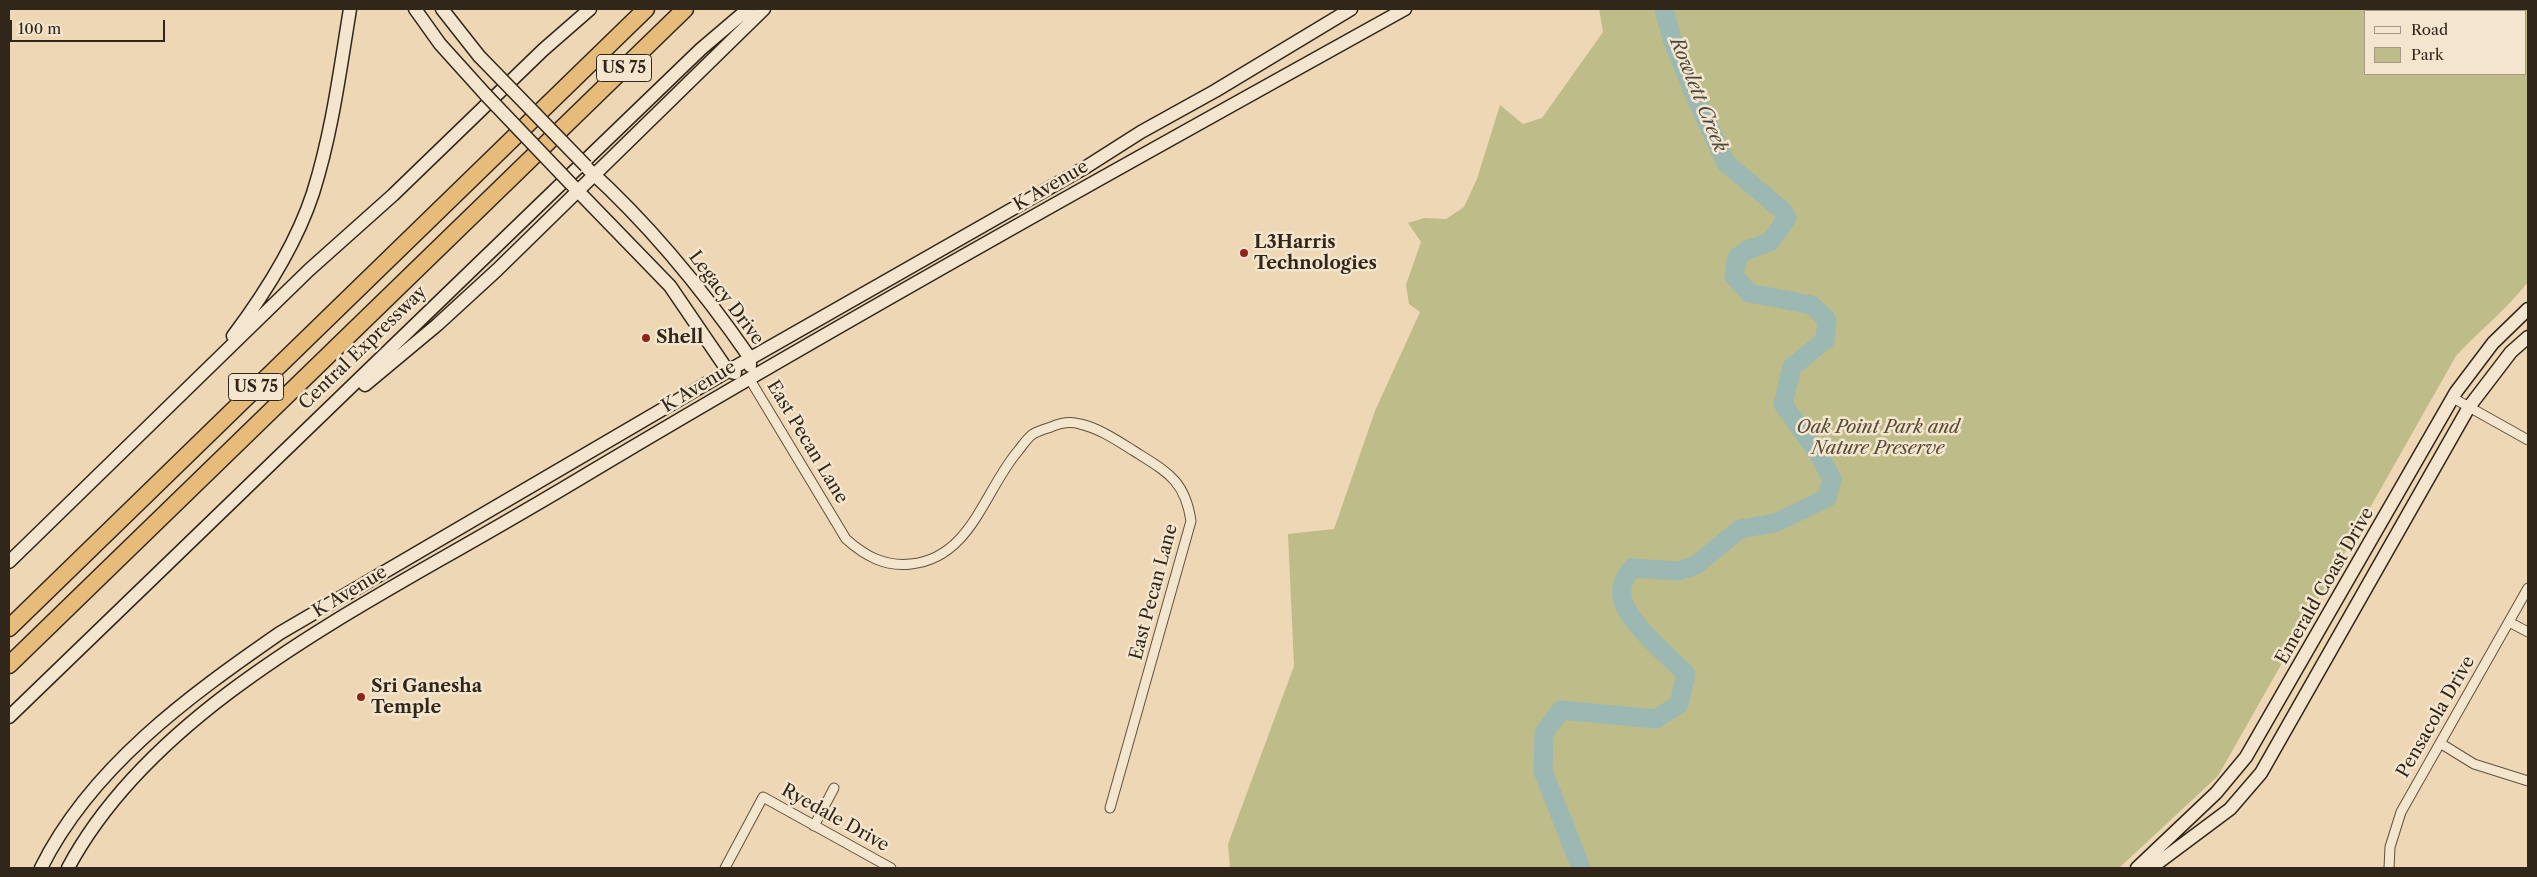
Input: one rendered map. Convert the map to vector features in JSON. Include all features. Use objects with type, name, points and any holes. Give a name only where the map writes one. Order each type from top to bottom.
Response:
[{"type":"highway","name":"US 75","points":[[9,628],[646,9]]},
{"type":"highway","name":"Central Expressway","points":[[9,665],[685,9]]},
{"type":"main road","points":[[210,367],[268,287],[292,244],[308,206],[327,140],[350,9]]},
{"type":"main road","points":[[416,9],[463,71],[670,286],[728,371],[749,378]]},
{"type":"main road","name":"Legacy Drive","points":[[442,9],[479,56],[591,170],[687,272],[750,358],[749,378]]},
{"type":"main road","points":[[448,9],[452,24]]},
{"type":"main road","points":[[9,562],[309,270],[393,195],[543,50],[590,9]]},
{"type":"main road","name":"Central Expressway","points":[[9,717],[701,49],[748,9]]},
{"type":"main road","points":[[295,441],[437,325],[591,170],[764,9]]},
{"type":"main road","name":"K Avenue","points":[[41,868],[76,812],[126,755],[150,732],[231,667],[280,633],[478,519],[750,358],[1086,166],[1351,9]]},
{"type":"main road","name":"K Avenue","points":[[68,868],[111,803],[154,757],[254,672],[342,616],[487,533],[749,378],[1139,155],[1405,9]]},
{"type":"main road","points":[[1230,82],[1242,100]]},
{"type":"main road","points":[[1086,166],[1096,181]]},
{"type":"main road","points":[[670,286],[687,272]]},
{"type":"main road","name":"Emerald Coast Drive","points":[[2155,864],[2249,752],[2453,398],[2480,358],[2528,309]]},
{"type":"main road","name":"Emerald Coast Drive","points":[[2137,868],[2155,864],[2230,809],[2264,768],[2469,407],[2511,352],[2528,337]]},
{"type":"main road","points":[[603,444],[610,460]]},
{"type":"main road","points":[[478,519],[487,533]]},
{"type":"main road","points":[[76,812],[94,826]]},
{"type":"street","name":"East Pecan Lane","points":[[749,378],[846,539],[859,551],[884,563],[899,566],[919,564],[949,551],[978,517],[1010,461],[1028,439],[1034,434],[1058,424],[1080,424],[1095,429],[1126,446],[1179,483],[1188,500],[1191,520],[1110,808]]},
{"type":"street","points":[[2453,398],[2528,440]]},
{"type":"street","name":"Pensacola Drive","points":[[2389,868],[2390,847],[2401,812],[2528,588]]},
{"type":"street","points":[[2508,622],[2528,632]]},
{"type":"street","points":[[2440,743],[2474,764],[2528,781]]},
{"type":"street","points":[[814,826],[834,788]]},
{"type":"street","name":"Ryedale Drive","points":[[725,868],[763,797],[891,868]]},
{"type":"green space","name":"Oak Point Park and Nature Preserve","points":[[1599,9],[2528,9],[2528,282],[2456,356],[2218,776],[2119,868],[1230,868],[1228,844],[1294,666],[1288,534],[1334,529],[1375,411],[1420,312],[1409,304],[1406,285],[1421,242],[1408,223],[1424,218],[1446,219],[1464,207],[1477,179],[1500,105],[1523,124],[1542,118],[1603,32]]},
{"type":"waterway","name":"Rowlett Creek","points":[[1581,868],[1543,771],[1544,733],[1561,710],[1656,719],[1679,704],[1686,674],[1649,638],[1631,616],[1622,596],[1624,580],[1632,568],[1678,571],[1696,565],[1740,529],[1775,523],[1827,498],[1832,479],[1818,453],[1783,404],[1792,367],[1825,340],[1827,320],[1812,305],[1749,293],[1734,276],[1737,258],[1747,250],[1770,242],[1787,218],[1783,211],[1726,163],[1695,96],[1672,39],[1664,9]]},
{"type":"place","name":"L3Harris Technologies","points":[[1244,253]]},
{"type":"place","name":"Shell","points":[[646,338]]},
{"type":"place","name":"Sri Ganesha Temple","points":[[361,697]]}]
